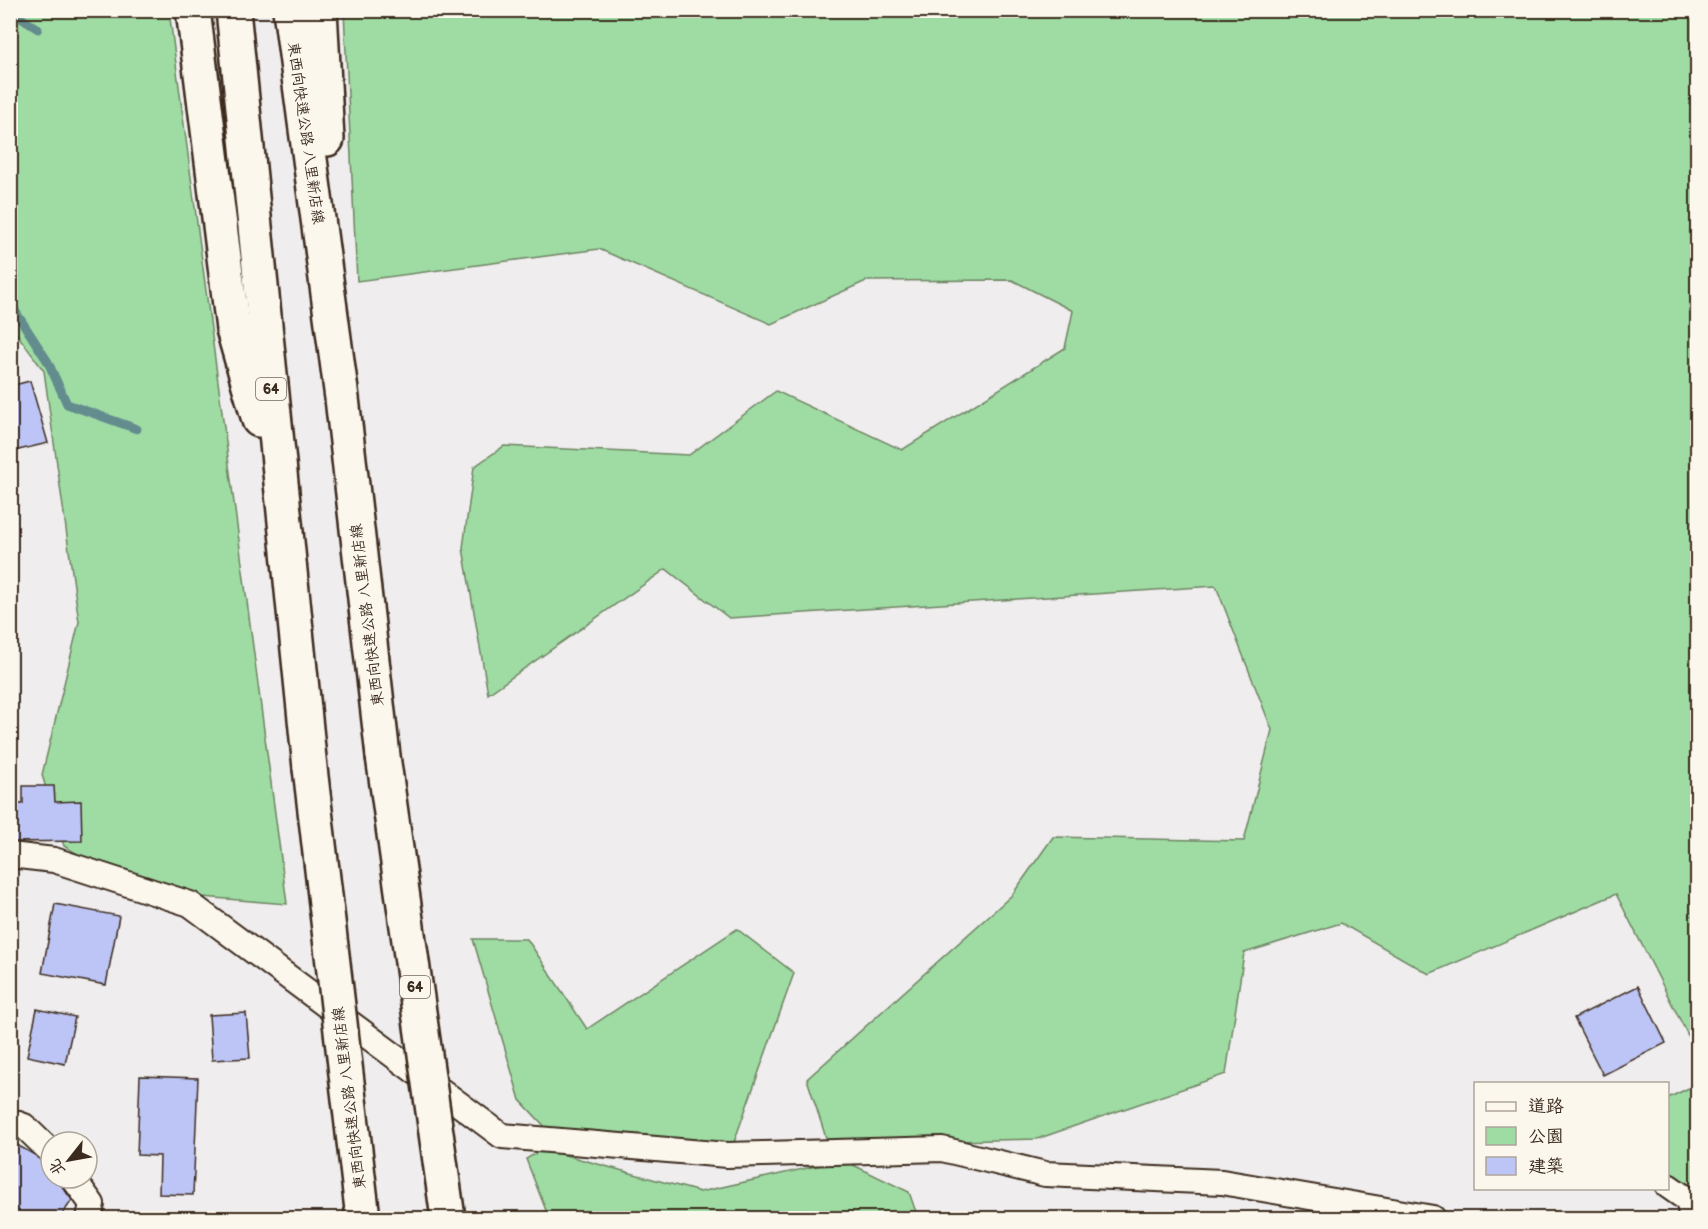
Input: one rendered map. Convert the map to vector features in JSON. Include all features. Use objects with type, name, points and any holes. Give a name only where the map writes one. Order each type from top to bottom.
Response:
[{"type":"highway","points":[[193,10],[233,328],[282,502]]},
{"type":"highway","name":"東西向快速公路 八里新店線","points":[[234,10],[310,768],[363,1218]]},
{"type":"highway","name":"東西向快速公路 八里新店線","points":[[290,10],[342,398],[383,756],[447,1218]]},
{"type":"highway","points":[[320,10],[342,398]]},
{"type":"street","points":[[10,855],[54,860],[190,904],[502,1136],[727,1155],[942,1149],[1045,1174],[1222,1182],[1433,1218]]},
{"type":"street","points":[[10,1121],[24,1126],[39,1140]]},
{"type":"street","points":[[1669,1187],[1688,1200],[1692,1218]]},
{"type":"street","points":[[82,1190],[92,1204],[89,1218]]},
{"type":"green space","points":[[11,11],[169,11],[287,904],[142,892],[64,846],[42,775],[79,622],[44,371],[11,326]]},
{"type":"green space","points":[[344,11],[1697,11],[1697,1053],[1616,894],[1429,974],[1341,923],[1244,953],[1226,1074],[1037,1139],[828,1144],[807,1079],[1012,895],[1053,837],[1244,841],[1272,730],[1216,586],[729,618],[666,569],[488,694],[463,548],[474,467],[504,446],[689,455],[776,391],[902,450],[1065,348],[1073,311],[1012,280],[866,281],[771,324],[599,249],[357,281]]},
{"type":"green space","points":[[737,929],[794,973],[733,1145],[550,1132],[520,1100],[473,939],[527,939],[587,1029]]},
{"type":"green space","points":[[1697,1084],[1697,1218],[1679,1218],[1680,1210],[1669,1178],[1669,1098]]},
{"type":"green space","points":[[543,1149],[700,1192],[843,1160],[909,1192],[918,1218],[549,1218],[526,1159]]},
{"type":"building","points":[[30,381],[48,443],[10,452],[10,386]]},
{"type":"building","points":[[23,786],[54,786],[55,802],[81,801],[82,841],[10,842],[10,804],[23,804]]},
{"type":"building","points":[[55,904],[119,916],[106,985],[42,973]]},
{"type":"building","points":[[1638,986],[1666,1043],[1603,1075],[1574,1018]]},
{"type":"building","points":[[37,1009],[75,1017],[65,1064],[27,1056]]},
{"type":"building","points":[[246,1013],[250,1058],[212,1060],[209,1015]]},
{"type":"building","points":[[140,1076],[198,1078],[193,1195],[159,1194],[160,1156],[137,1155]]},
{"type":"building","points":[[10,1141],[39,1157],[39,1190],[65,1190],[72,1200],[60,1218],[10,1218]]},
{"type":"waterway","points":[[10,11],[38,29]]},
{"type":"waterway","points":[[10,303],[48,362],[67,404],[137,429]]}]
